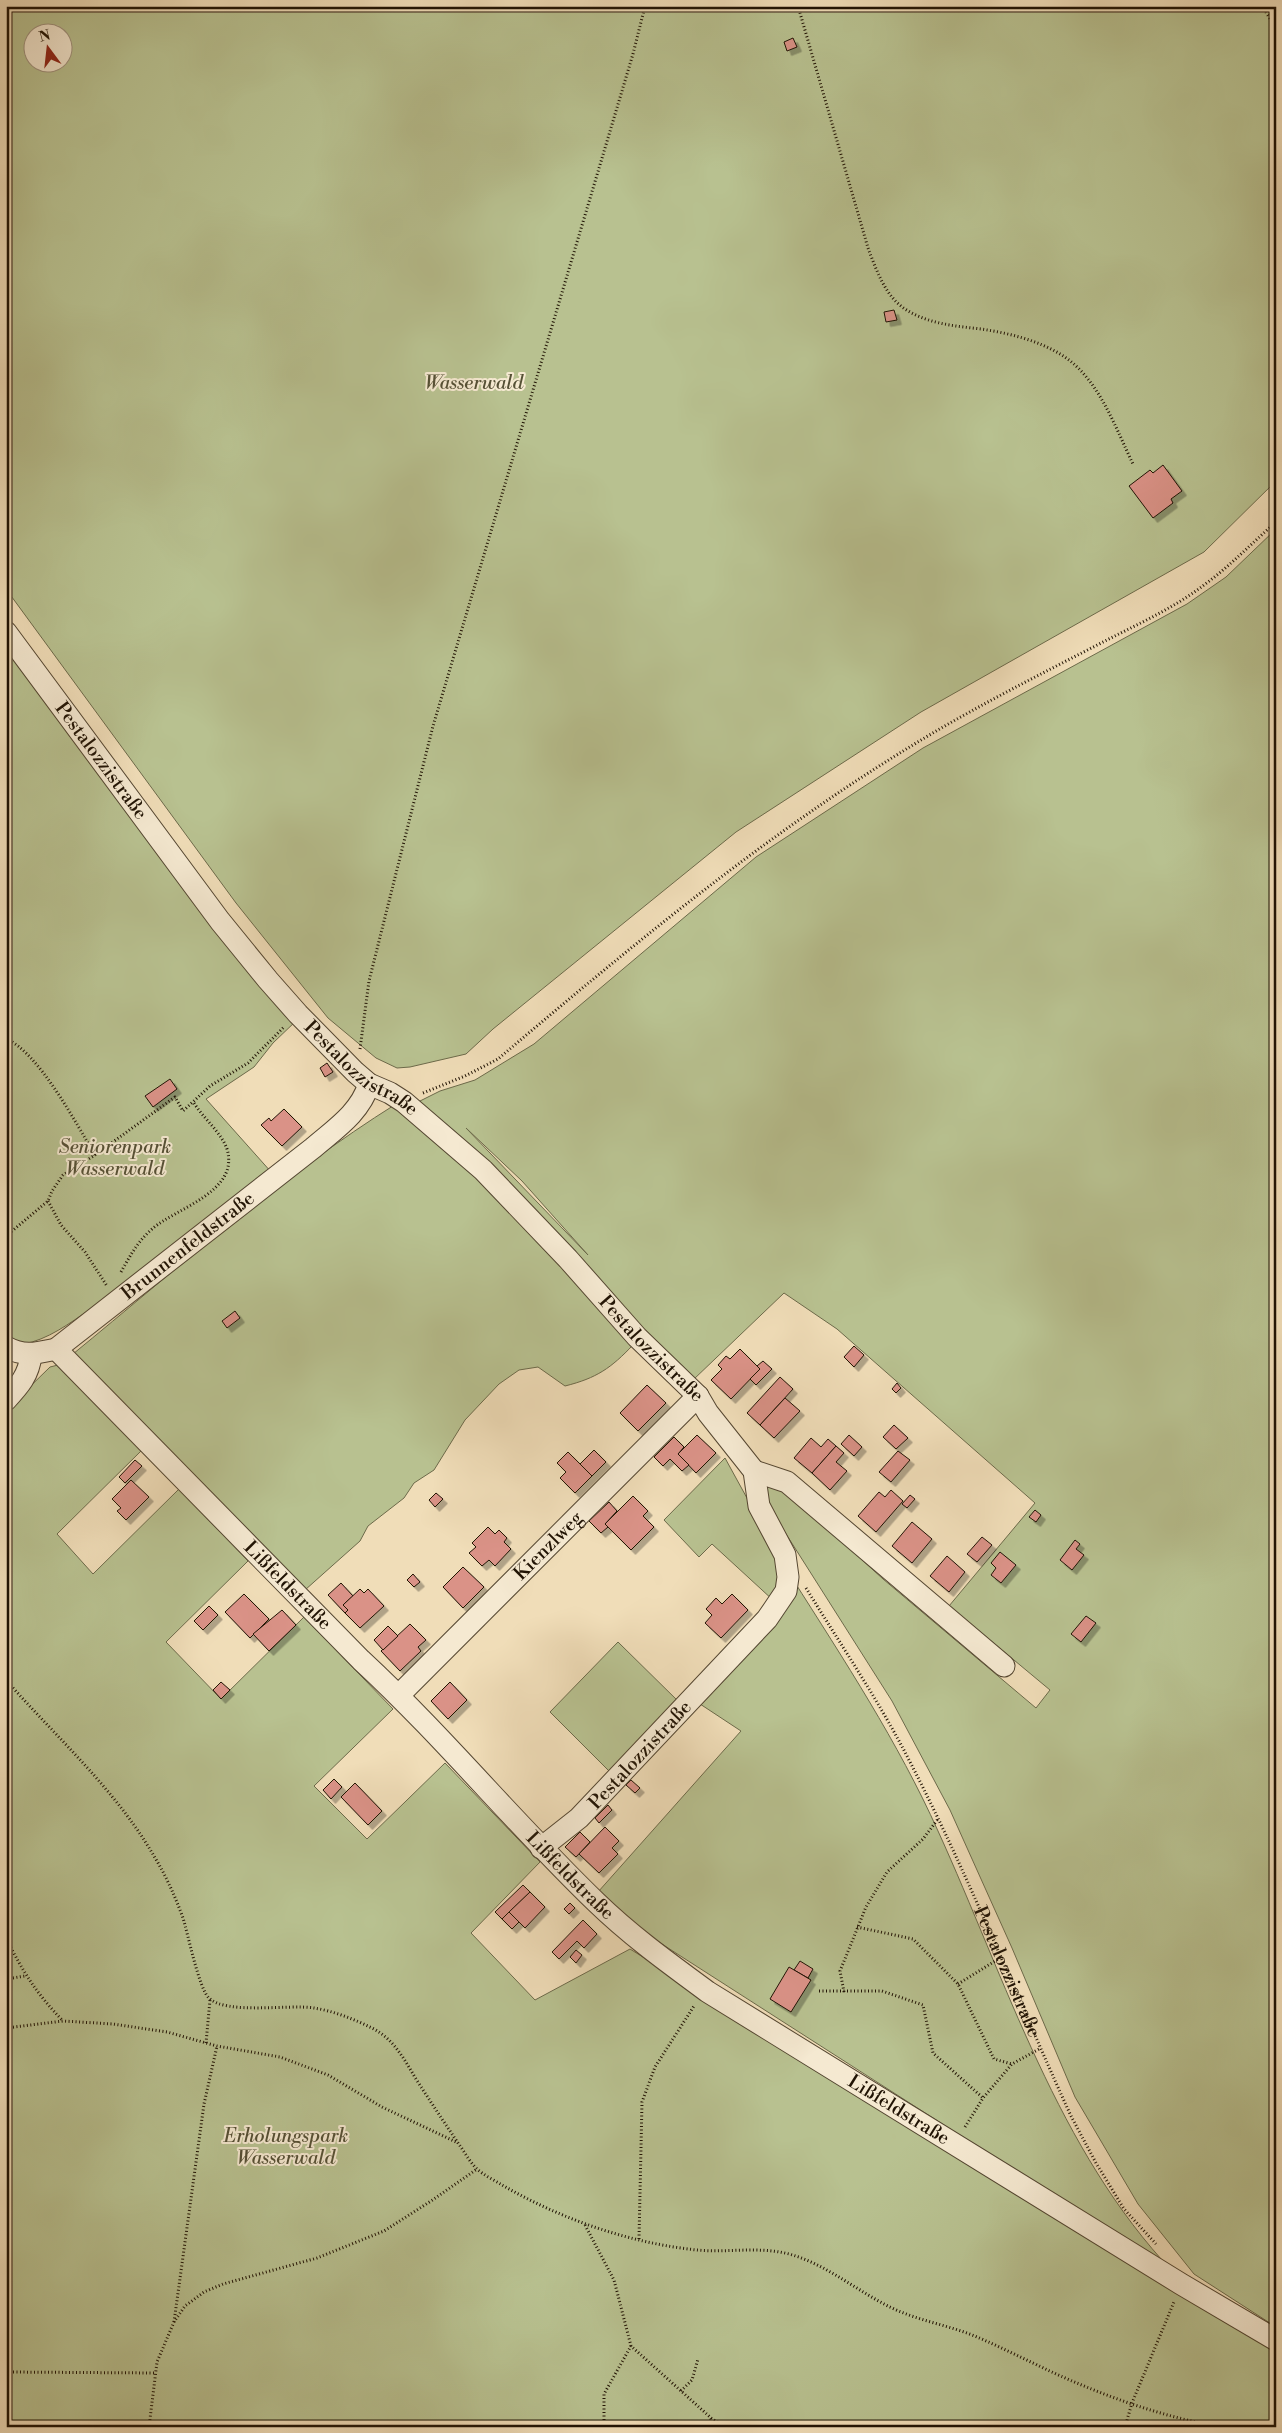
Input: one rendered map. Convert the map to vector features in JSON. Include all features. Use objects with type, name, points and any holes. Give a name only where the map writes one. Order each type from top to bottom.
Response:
[{"type":"street","name":"Pestalozzistraße","points":[[6,632],[220,921],[298,1014],[362,1078],[390,1092],[404,1102],[483,1170],[568,1259],[637,1338],[698,1396],[754,1471],[759,1506],[785,1555],[788,1577],[786,1591],[767,1619],[623,1774],[579,1818],[541,1848]]},
{"type":"street","name":"Brunnenfeldstraße","points":[[31,1355],[56,1349],[351,1116],[365,1097],[362,1078]]},
{"type":"street","points":[[6,1347],[16,1353],[31,1355],[30,1368],[22,1382],[6,1400]]},
{"type":"street","name":"Lißfeldstraße","points":[[56,1349],[340,1639],[399,1695],[541,1848],[605,1910],[642,1942],[704,1990],[1181,2284]]},
{"type":"street","name":"Kienzlweg","points":[[399,1695],[698,1396]]},
{"type":"street","points":[[754,1471],[787,1482],[1004,1666]]},
{"type":"street","points":[[1181,2284],[1276,2340]]},
{"type":"path","points":[[362,1078],[359,1060],[369,981],[433,726],[633,54],[645,6]]},
{"type":"path","points":[[798,6],[868,248],[877,274],[888,291],[904,308],[927,320],[1030,340],[1062,354],[1087,378],[1107,409],[1133,464]]},
{"type":"path","points":[[1262,6],[1276,28]]},
{"type":"path","points":[[404,1102],[465,1076],[498,1059],[709,885],[762,844],[909,748],[1204,586],[1276,522]]},
{"type":"path","points":[[6,1236],[48,1201],[52,1191],[63,1175],[95,1155],[174,1097],[183,1111],[194,1103],[210,1086],[248,1063],[298,1014]]},
{"type":"path","points":[[6,1039],[16,1043],[33,1059],[95,1155]]},
{"type":"path","points":[[116,1279],[137,1243],[168,1217],[203,1199],[216,1188],[225,1174],[228,1164],[227,1150],[221,1138],[194,1103]]},
{"type":"path","points":[[48,1201],[61,1225],[85,1252],[108,1287],[112,1283]]},
{"type":"path","name":"Pestalozzistraße","points":[[805,1587],[888,1721],[938,1819],[1071,2116],[1096,2164],[1124,2208],[1161,2249]]},
{"type":"path","points":[[6,1680],[121,1805],[152,1852],[172,1887],[192,1945],[204,1991],[210,2000],[225,2006],[296,2006],[318,2009],[347,2017],[373,2029],[387,2038],[401,2053],[458,2143],[477,2169],[545,2209],[585,2224],[640,2239],[699,2250],[768,2251],[791,2255],[820,2267],[888,2306],[912,2317],[976,2336],[1106,2396],[1162,2414],[1221,2427]]},
{"type":"path","points":[[844,1992],[840,1971],[866,1907],[887,1872],[924,1838],[938,1819]]},
{"type":"path","points":[[857,1927],[913,1938],[958,1984],[994,2059],[1012,2064]]},
{"type":"path","points":[[6,1938],[25,1976],[40,1998],[63,2021]]},
{"type":"path","points":[[958,1984],[1000,1958]]},
{"type":"path","points":[[6,1979],[25,1976]]},
{"type":"path","points":[[640,2239],[642,2102],[655,2067],[704,1990]]},
{"type":"path","points":[[819,1991],[882,1991],[924,2005],[933,2053],[983,2098]]},
{"type":"path","points":[[206,2043],[210,2000]]},
{"type":"path","points":[[6,2028],[63,2021],[113,2024],[167,2032],[217,2046],[280,2057],[328,2075],[382,2107],[458,2143]]},
{"type":"path","points":[[174,2322],[204,2104],[217,2046]]},
{"type":"path","points":[[955,2144],[983,2098],[1012,2064],[1040,2048]]},
{"type":"path","points":[[149,2427],[157,2362],[174,2322],[185,2306],[204,2292],[223,2284],[317,2258],[384,2231],[477,2169]]},
{"type":"path","points":[[585,2224],[614,2280],[632,2346],[710,2417],[725,2427]]},
{"type":"path","points":[[1125,2427],[1132,2403],[1181,2284]]},
{"type":"path","points":[[604,2427],[604,2394],[632,2346]]},
{"type":"path","points":[[681,2391],[692,2380],[698,2359]]},
{"type":"path","points":[[6,2372],[156,2373]]},
{"type":"path","points":[[710,2417],[714,2427]]},
{"type":"green space","name":"Wasserwald","points":[[6,6],[1276,6],[1276,481],[1204,552],[921,712],[736,832],[493,1029],[466,1054],[410,1067],[397,1068],[376,1058],[328,1018],[236,903],[6,589]]},
{"type":"green space","points":[[1276,529],[1276,2327],[1194,2274],[1138,2204],[1075,2097],[1012,1948],[950,1810],[892,1701],[767,1504],[767,1487],[770,1485],[790,1494],[883,1579],[1036,1708],[1050,1690],[949,1606],[1035,1503],[837,1329],[784,1293],[693,1380],[418,1102],[440,1091],[475,1080],[534,1044],[756,857],[923,748],[1187,604],[1226,577]],"holes":[[[466,1128],[522,1181],[588,1255]]]},
{"type":"green space","name":"Seniorenpark Wasserwald","points":[[14,653],[297,1020],[273,1043],[254,1067],[206,1099],[272,1173],[164,1256],[75,1320],[41,1339],[25,1343],[6,1340],[6,658]]},
{"type":"green space","points":[[396,1104],[473,1169],[633,1345],[618,1360],[603,1371],[576,1383],[565,1386],[538,1367],[519,1370],[499,1384],[465,1420],[434,1470],[414,1483],[404,1498],[368,1526],[360,1541],[305,1590],[73,1354],[271,1192],[353,1132]]},
{"type":"green space","name":"Erholungspark Wasserwald","points":[[58,1365],[142,1450],[57,1534],[93,1574],[179,1489],[248,1561],[166,1642],[221,1699],[304,1617],[393,1709],[314,1786],[367,1839],[445,1763],[540,1862],[471,1933],[535,2000],[630,1949],[1276,2349],[1276,2427],[6,2427],[6,1410],[50,1367]]},
{"type":"green space","points":[[725,1458],[781,1560],[774,1601],[712,1544],[699,1557],[664,1520]]},
{"type":"green space","points":[[792,1578],[906,1765],[938,1831],[1038,2062],[1066,2119],[1097,2173],[1133,2224],[1173,2272],[640,1930],[598,1892],[741,1731],[697,1702]]},
{"type":"green space","points":[[618,1642],[680,1703],[614,1776],[550,1712]]},
{"type":"building","points":[[793,38],[797,47],[787,51],[784,42]]},
{"type":"building","points":[[894,310],[897,320],[886,322],[884,312]]},
{"type":"building","points":[[1163,465],[1182,491],[1171,499],[1173,503],[1153,518],[1129,486],[1150,470],[1153,473]]},
{"type":"building","points":[[327,1063],[333,1072],[325,1077],[320,1068]]},
{"type":"building","points":[[170,1079],[177,1089],[153,1107],[145,1096]]},
{"type":"building","points":[[284,1109],[302,1127],[282,1146],[261,1125],[269,1118],[271,1121]]},
{"type":"building","points":[[235,1311],[240,1318],[227,1328],[222,1321]]},
{"type":"building","points":[[854,1346],[864,1355],[854,1367],[844,1357]]},
{"type":"building","points":[[740,1349],[760,1369],[731,1399],[711,1380],[722,1369],[718,1365],[726,1356],[730,1359]]},
{"type":"building","points":[[763,1361],[772,1369],[756,1385],[750,1379],[760,1369],[757,1366]]},
{"type":"building","points":[[780,1377],[793,1389],[760,1425],[747,1413]]},
{"type":"building","points":[[897,1383],[901,1388],[896,1393],[892,1389]]},
{"type":"building","points":[[647,1385],[666,1403],[638,1431],[620,1413]]},
{"type":"building","points":[[785,1398],[800,1411],[774,1438],[760,1425]]},
{"type":"building","points":[[894,1425],[908,1438],[896,1449],[883,1437]]},
{"type":"building","points":[[697,1435],[716,1453],[696,1473],[678,1454]]},
{"type":"building","points":[[849,1435],[862,1447],[854,1456],[841,1444]]},
{"type":"building","points":[[674,1437],[684,1447],[678,1454],[689,1465],[682,1471],[670,1459],[663,1466],[654,1457]]},
{"type":"building","points":[[811,1438],[821,1447],[828,1439],[836,1446],[812,1473],[794,1458]]},
{"type":"building","points":[[836,1446],[844,1453],[836,1462],[847,1471],[830,1490],[812,1473]]},
{"type":"building","points":[[594,1450],[606,1462],[592,1476],[580,1464]]},
{"type":"building","points":[[898,1451],[910,1460],[891,1482],[879,1472]]},
{"type":"building","points":[[568,1452],[592,1476],[575,1493],[560,1478],[566,1472],[557,1463]]},
{"type":"building","points":[[135,1460],[142,1466],[125,1483],[119,1477]]},
{"type":"building","points":[[131,1480],[149,1497],[126,1520],[117,1511],[121,1508],[112,1499]]},
{"type":"building","points":[[891,1490],[903,1501],[876,1532],[858,1516],[879,1492],[885,1497]]},
{"type":"building","points":[[436,1493],[443,1499],[435,1507],[429,1500]]},
{"type":"building","points":[[910,1495],[915,1499],[907,1508],[902,1504]]},
{"type":"building","points":[[633,1496],[648,1511],[643,1516],[654,1527],[631,1550],[605,1524]]},
{"type":"building","points":[[609,1502],[617,1511],[605,1524],[608,1527],[601,1533],[589,1521]]},
{"type":"building","points":[[1035,1510],[1041,1515],[1036,1522],[1029,1517]]},
{"type":"building","points":[[912,1522],[932,1539],[912,1563],[892,1546]]},
{"type":"building","points":[[488,1527],[495,1534],[499,1530],[507,1538],[504,1542],[511,1549],[495,1566],[489,1560],[482,1566],[469,1553],[476,1547],[472,1543]]},
{"type":"building","points":[[982,1537],[992,1545],[977,1562],[967,1554]]},
{"type":"building","points":[[1075,1540],[1080,1544],[1076,1549],[1084,1555],[1072,1570],[1060,1560]]},
{"type":"building","points":[[1000,1552],[1016,1565],[1001,1583],[991,1575],[996,1568],[991,1563]]},
{"type":"building","points":[[947,1556],[965,1572],[949,1592],[930,1576]]},
{"type":"building","points":[[463,1567],[484,1587],[463,1608],[443,1587]]},
{"type":"building","points":[[413,1574],[420,1582],[414,1587],[407,1580]]},
{"type":"building","points":[[341,1583],[353,1596],[343,1605],[348,1610],[345,1613],[328,1595]]},
{"type":"building","points":[[360,1589],[364,1593],[368,1589],[384,1606],[360,1628],[345,1613],[348,1610],[343,1605]]},
{"type":"building","points":[[244,1594],[269,1619],[250,1638],[225,1612]]},
{"type":"building","points":[[732,1594],[748,1610],[721,1638],[705,1623],[712,1615],[706,1609],[716,1598],[722,1604]]},
{"type":"building","points":[[209,1606],[218,1615],[203,1630],[194,1621]]},
{"type":"building","points":[[282,1610],[296,1625],[269,1651],[253,1634]]},
{"type":"building","points":[[1086,1616],[1096,1623],[1081,1642],[1071,1634]]},
{"type":"building","points":[[410,1624],[426,1640],[418,1647],[421,1651],[400,1671],[381,1651]]},
{"type":"building","points":[[388,1626],[398,1636],[383,1650],[374,1640]]},
{"type":"building","points":[[221,1682],[230,1690],[221,1699],[213,1690]]},
{"type":"building","points":[[450,1682],[467,1700],[448,1719],[431,1701]]},
{"type":"building","points":[[334,1779],[342,1787],[331,1799],[323,1790]]},
{"type":"building","points":[[631,1780],[640,1788],[635,1793],[626,1785]]},
{"type":"building","points":[[355,1783],[382,1811],[368,1825],[341,1797]]},
{"type":"building","points":[[608,1805],[612,1810],[599,1823],[595,1818]]},
{"type":"building","points":[[605,1827],[619,1841],[612,1848],[618,1854],[599,1873],[579,1854]]},
{"type":"building","points":[[580,1832],[590,1842],[576,1857],[565,1847]]},
{"type":"building","points":[[523,1885],[530,1892],[502,1919],[495,1912]]},
{"type":"building","points":[[530,1892],[545,1907],[525,1928],[509,1912]]},
{"type":"building","points":[[570,1903],[575,1908],[569,1914],[564,1909]]},
{"type":"building","points":[[509,1912],[519,1922],[512,1929],[502,1919]]},
{"type":"building","points":[[583,1920],[597,1934],[584,1948],[577,1941],[559,1959],[552,1952]]},
{"type":"building","points":[[576,1950],[582,1955],[576,1963],[570,1957]]},
{"type":"building","points":[[800,1961],[813,1969],[808,1978],[794,1970]]},
{"type":"building","points":[[789,1967],[811,1980],[791,2012],[770,1999]]}]
